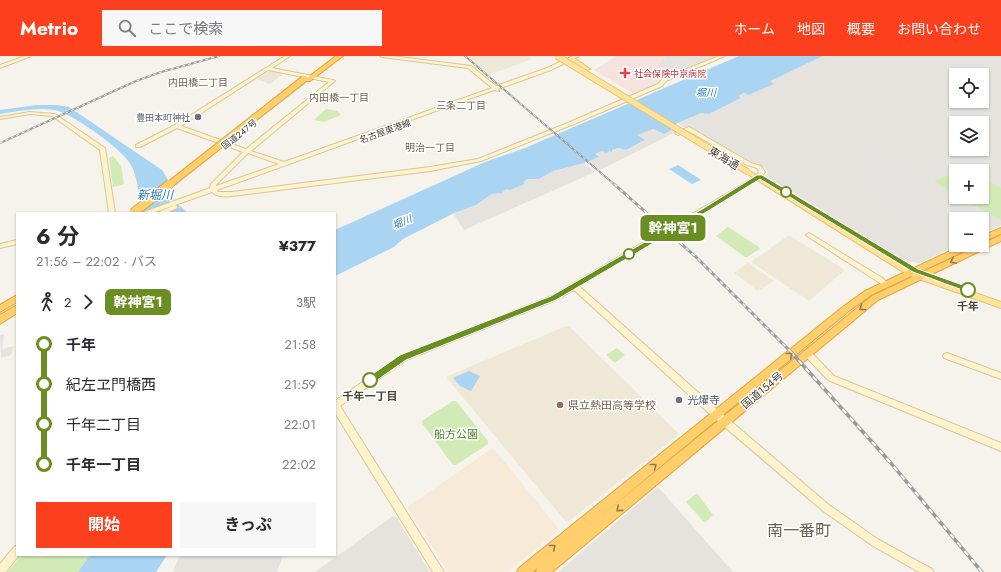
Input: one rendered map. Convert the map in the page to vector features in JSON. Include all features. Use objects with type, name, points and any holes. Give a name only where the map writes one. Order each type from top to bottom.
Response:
[{"type":"highway","name":"国道247号","points":[[139,212],[308,78],[333,56]]},
{"type":"highway","name":"国道247号","points":[[134,212],[308,78],[340,56]]},
{"type":"highway","points":[[989,236],[1001,231]]},
{"type":"highway","name":"国道154号","points":[[542,572],[847,308],[868,293],[885,285],[918,274],[1001,238]]},
{"type":"highway","name":"国道154号","points":[[523,572],[875,298],[957,252]]},
{"type":"highway","points":[[0,304],[16,293]]},
{"type":"highway","points":[[0,309],[16,299]]},
{"type":"highway","points":[[0,314],[16,303]]},
{"type":"highway","points":[[0,320],[16,309]]},
{"type":"main road","name":"東海通","points":[[557,56],[918,274],[1001,304]]},
{"type":"main road","name":"東海通","points":[[562,56],[673,125]]},
{"type":"main road","points":[[575,59],[587,69],[657,111],[673,125]]},
{"type":"main road","points":[[566,64],[665,124],[673,125]]},
{"type":"main road","name":"東海通","points":[[918,274],[1001,301]]},
{"type":"street","points":[[0,67],[29,56]]},
{"type":"street","points":[[138,146],[177,126],[288,56]]},
{"type":"street","points":[[382,56],[470,67],[496,89]]},
{"type":"street","points":[[416,60],[423,56]]},
{"type":"street","name":"名古屋東港線","points":[[214,191],[285,164],[566,64],[584,56]]},
{"type":"street","points":[[268,69],[308,78],[333,81],[247,152],[213,185],[214,191],[221,195],[436,168],[479,160],[660,85],[664,80],[722,56]]},
{"type":"street","name":"名古屋東港線","points":[[185,201],[496,89]]},
{"type":"street","points":[[0,118],[30,113],[53,115],[103,150],[112,212]]},
{"type":"street","points":[[177,126],[247,152],[285,164]]},
{"type":"street","points":[[336,404],[403,358],[554,298],[758,177],[762,171],[689,129],[678,133]]},
{"type":"street","points":[[163,212],[185,201]]},
{"type":"street","points":[[149,212],[185,201]]},
{"type":"street","points":[[158,212],[175,207]]},
{"type":"street","points":[[809,235],[882,281],[885,285]]},
{"type":"street","points":[[0,242],[16,238]]},
{"type":"street","points":[[0,246],[16,242]]},
{"type":"street","points":[[574,286],[720,418],[826,508],[876,543],[929,572]]},
{"type":"street","points":[[807,352],[831,378],[1001,447]]},
{"type":"street","points":[[947,356],[1001,376]]},
{"type":"street","points":[[336,407],[438,572]]},
{"type":"street","points":[[0,572],[16,551]]},
{"type":"shaded area","points":[[467,56],[527,56],[532,59],[489,75]]},
{"type":"shaded area","name":"社会保険中京病院","points":[[616,56],[666,56],[647,77],[660,81],[657,84],[632,93],[594,70]]},
{"type":"shaded area","points":[[666,56],[717,56],[660,81],[647,77]]},
{"type":"shaded area","points":[[823,56],[1001,56],[1001,225],[989,231],[989,212],[949,212],[949,249],[919,263],[905,261],[766,176],[768,172],[764,167],[751,164],[689,127],[683,127],[678,123],[701,113],[709,114],[741,98],[737,96],[773,83],[769,81]]},
{"type":"shaded area","points":[[270,71],[283,74],[270,84],[256,79]]},
{"type":"shaded area","points":[[653,129],[661,133],[671,130],[676,132],[600,170],[589,160],[598,157],[595,154],[602,150],[606,153],[619,148],[626,150],[644,141],[636,135]]},
{"type":"shaded area","points":[[873,150],[880,152],[917,176],[955,161],[960,164],[949,164],[949,175],[934,181],[927,180],[917,184],[936,199],[926,203],[881,179],[873,168],[861,159],[861,155]]},
{"type":"shaded area","points":[[584,163],[595,172],[464,230],[453,213],[476,205],[492,194],[502,193],[506,189],[524,184],[523,183],[527,179],[539,179],[553,171]]},
{"type":"shaded area","points":[[873,178],[938,215],[944,220],[946,227],[933,237],[859,184]]},
{"type":"shaded area","points":[[949,230],[949,248],[946,249],[931,239]]},
{"type":"shaded area","points":[[789,235],[845,270],[809,301],[751,262]]},
{"type":"shaded area","points":[[747,263],[774,281],[758,291],[734,273]]},
{"type":"shaded area","name":"県立熱田高等学校","points":[[569,326],[678,433],[678,435],[568,522],[566,522],[447,378],[448,376]]},
{"type":"shaded area","points":[[4,334],[2,349],[14,346],[11,355],[1,358],[0,335]]},
{"type":"shaded area","points":[[491,449],[494,449],[558,528],[558,531],[507,572],[448,572],[408,508]]},
{"type":"shaded area","points":[[658,487],[733,572],[558,572]]},
{"type":"shaded area","points":[[393,516],[396,517],[430,572],[315,572]]},
{"type":"shaded area","points":[[180,556],[283,556],[277,572],[173,572]]},
{"type":"green space","points":[[326,109],[337,111],[341,115],[324,122],[314,120]]},
{"type":"green space","points":[[113,156],[121,166],[124,184],[114,187],[109,158]]},
{"type":"green space","points":[[949,175],[949,191],[934,181]]},
{"type":"green space","points":[[989,181],[1001,188],[1001,220],[989,212],[972,204],[989,204]]},
{"type":"green space","points":[[728,227],[760,249],[745,257],[716,236]]},
{"type":"green space","points":[[617,348],[625,355],[615,363],[606,355]]},
{"type":"green space","name":"船方公園","points":[[453,401],[456,401],[488,441],[488,444],[456,465],[453,465],[422,423],[423,420]]},
{"type":"green space","points":[[697,493],[713,515],[705,523],[686,502]]},
{"type":"green space","points":[[20,556],[89,556],[78,572],[8,572]]},
{"type":"water","name":"堀川","points":[[739,56],[823,56],[770,81],[774,84],[748,95],[744,93],[738,96],[741,98],[709,114],[701,113],[671,126],[671,130],[664,134],[653,129],[637,135],[645,140],[626,150],[619,148],[612,150],[612,152],[610,151],[606,153],[602,151],[595,154],[599,157],[584,163],[553,171],[539,179],[527,179],[523,183],[525,184],[510,190],[506,189],[502,193],[492,194],[476,205],[454,213],[403,239],[394,247],[336,276],[336,230],[485,162],[525,148]]},
{"type":"water","name":"新堀川","points":[[37,105],[57,105],[69,107],[162,170],[170,183],[174,201],[187,212],[141,212],[136,176],[126,158],[108,142],[73,118],[55,110],[48,109],[0,114],[0,110]]},
{"type":"water","points":[[678,165],[701,180],[692,184],[669,169]]},
{"type":"water","points":[[469,371],[480,376],[471,391],[460,386],[453,378]]},
{"type":"water","points":[[89,556],[166,556],[156,572],[78,572]]},
{"type":"railway","points":[[0,143],[136,81],[161,72],[219,56]]},
{"type":"railway","points":[[465,56],[615,185]]},
{"type":"railway","points":[[614,184],[696,257],[791,352]]},
{"type":"railway","points":[[791,352],[890,462],[982,572]]},
{"type":"bus line","name":"幹神宮1","points":[[370,380],[403,358],[554,298],[706,210],[760,176],[915,270],[968,290]]},
{"type":"place","name":"社会保険中京病院","points":[[625,73]]},
{"type":"place","name":"豊田本町神社","points":[[198,117]]},
{"type":"place","name":"千年","points":[[968,290]]},
{"type":"place","name":"千年一丁目","points":[[370,380]]},
{"type":"place","name":"光燿寺","points":[[679,400]]},
{"type":"place","name":"県立熱田高等学校","points":[[560,405]]},
{"type":"district","name":"内田橋二丁目","points":[[198,82]]},
{"type":"district","name":"内田橋一丁目","points":[[339,97]]},
{"type":"district","name":"三条二丁目","points":[[461,105]]},
{"type":"district","name":"明治一丁目","points":[[430,147]]},
{"type":"district","name":"南一番町","points":[[799,530]]}]
